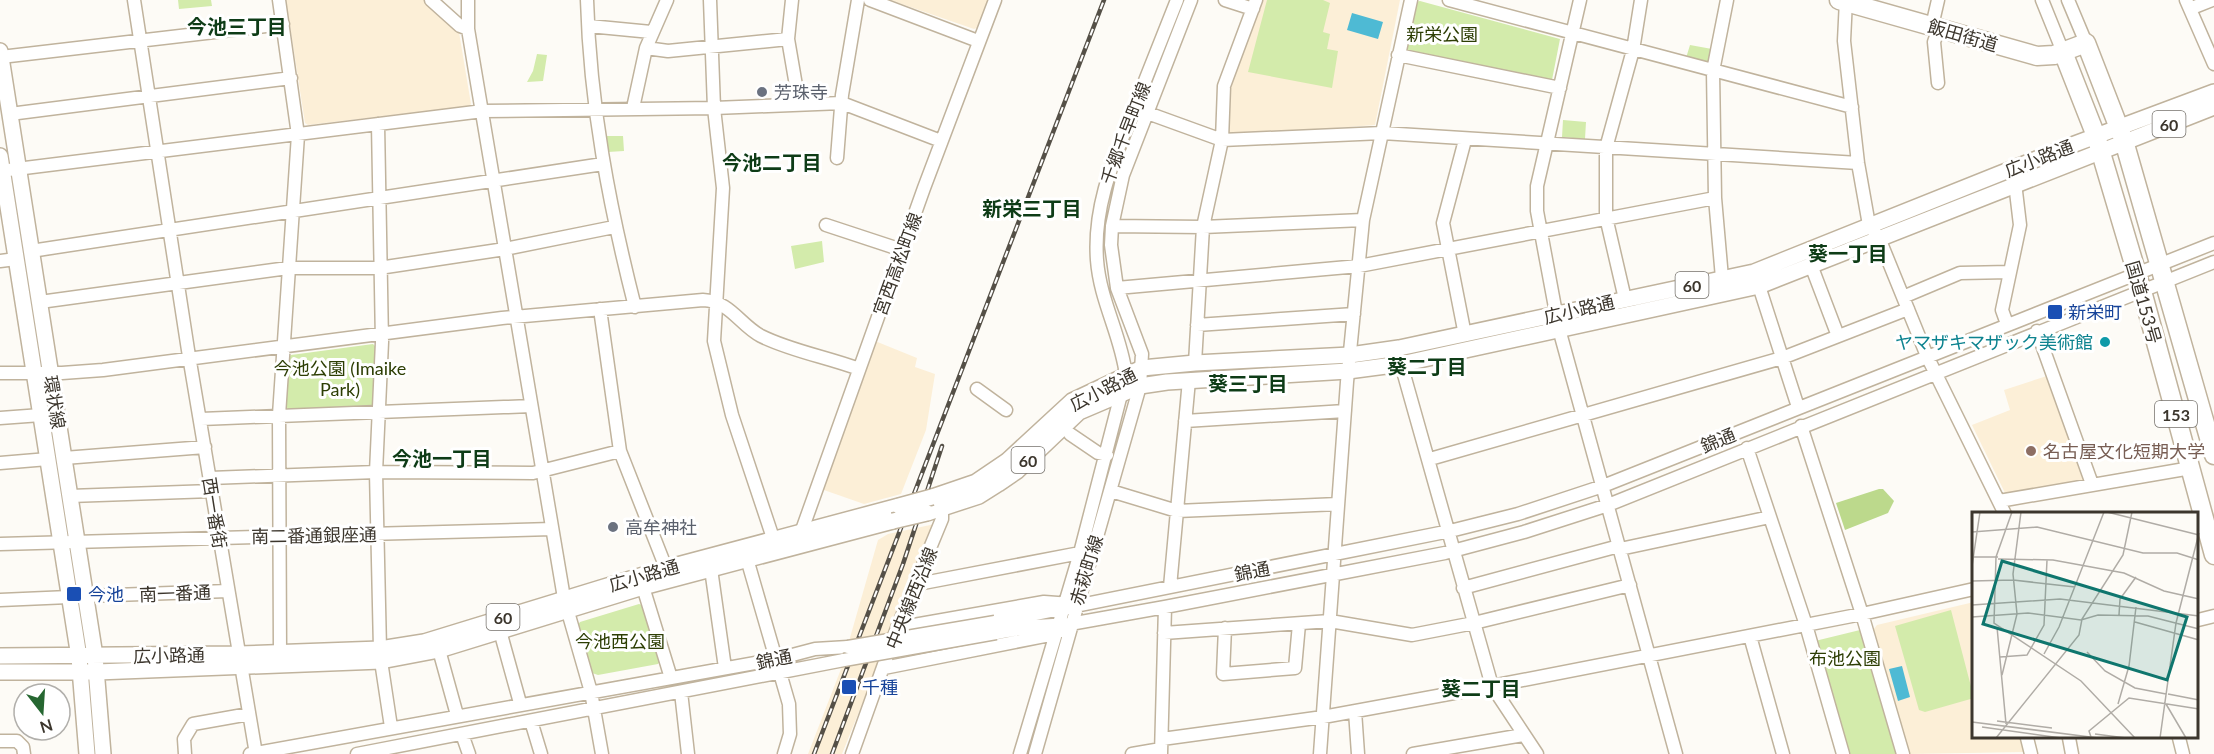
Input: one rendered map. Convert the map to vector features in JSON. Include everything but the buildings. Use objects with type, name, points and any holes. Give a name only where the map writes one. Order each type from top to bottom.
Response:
[{"type":"highway","name":"飯田街道","points":[[1844,1],[1882,6],[1936,27],[2037,56],[2062,52],[2086,43]]},
{"type":"highway","name":"国道153号","points":[[2086,43],[2122,134],[2164,273],[2214,455]]},
{"type":"highway","name":"国道153号","points":[[2062,52],[2098,143],[2214,555]]},
{"type":"main road","name":"環状線","points":[[0,54],[40,302],[41,415],[79,657],[87,754]]},
{"type":"main road","name":"広小路通","points":[[0,656],[240,660],[280,652],[381,655],[565,604],[711,569],[773,538],[802,530],[934,507],[980,496],[1017,471],[1079,412],[1140,386],[1189,380],[1348,371],[1401,364],[1558,322],[1626,299],[1754,272],[1869,225],[2122,134],[2214,92]]},
{"type":"main road","name":"広小路通","points":[[2122,134],[2214,107]]},
{"type":"main road","name":"広小路通","points":[[934,507],[1007,461],[1072,401],[1142,368],[1195,363],[1350,356],[1759,286],[2015,183],[2098,143]]},
{"type":"main road","name":"環状線","points":[[1,166],[16,259],[64,458],[95,656],[103,754]]},
{"type":"main road","name":"広小路通","points":[[0,672],[81,673],[240,660],[381,655],[439,650],[500,631],[565,604],[666,568],[745,552],[896,514]]},
{"type":"street","name":"西一番街","points":[[134,0],[254,754]]},
{"type":"street","points":[[279,0],[298,135],[279,415],[280,652]]},
{"type":"street","points":[[431,0],[460,26],[468,29]]},
{"type":"street","points":[[468,0],[468,29],[541,472],[565,604],[591,692],[602,754]]},
{"type":"street","points":[[587,0],[594,108],[614,227],[635,307]]},
{"type":"street","points":[[633,108],[651,32],[667,0]]},
{"type":"street","points":[[710,0],[714,108],[723,174],[714,341],[732,415],[773,538]]},
{"type":"street","points":[[792,0],[788,39],[799,103]]},
{"type":"street","points":[[837,158],[842,103],[858,0]]},
{"type":"street","points":[[870,0],[978,40]]},
{"type":"street","name":"宮西高松町線","points":[[802,530],[941,141],[995,0]]},
{"type":"street","name":"千郷千早町線","points":[[1126,375],[1121,345],[1102,294],[1096,233],[1106,177],[1177,0]]},
{"type":"street","name":"千郷千早町線","points":[[1140,386],[1142,368],[1138,340],[1117,288],[1111,245],[1113,226],[1123,175],[1191,0]]},
{"type":"street","points":[[1195,363],[1203,227],[1222,140],[1224,86],[1255,5],[1225,0]]},
{"type":"street","points":[[1320,754],[1348,371],[1363,220],[1411,0]]},
{"type":"street","points":[[1449,0],[1852,107]]},
{"type":"street","points":[[1580,0],[1537,186],[1540,230],[1558,322],[1676,754]]},
{"type":"street","points":[[1626,299],[1606,217],[1606,148],[1633,50],[1641,0]]},
{"type":"street","points":[[1722,279],[1713,154],[1713,71],[1727,0]]},
{"type":"street","points":[[1938,0],[1934,42],[1938,83]]},
{"type":"street","points":[[2042,0],[2062,52]]},
{"type":"street","points":[[2068,0],[2086,43]]},
{"type":"street","points":[[2212,0],[2189,4],[2214,64]]},
{"type":"street","points":[[1844,1],[1844,41],[1858,162],[1869,225],[1879,238],[1927,356],[2004,512]]},
{"type":"street","points":[[0,54],[141,41],[283,24]]},
{"type":"street","points":[[589,26],[651,32]]},
{"type":"street","points":[[646,48],[668,51],[788,39]]},
{"type":"street","points":[[1398,55],[1560,88]]},
{"type":"street","points":[[10,114],[291,78]]},
{"type":"street","points":[[1,166],[18,168],[483,111],[594,108],[714,108],[842,103],[941,141]]},
{"type":"street","points":[[1134,108],[1222,140],[1382,133],[1465,140],[1547,142],[1606,148],[1858,162]]},
{"type":"street","points":[[378,124],[381,335],[376,472],[377,534],[381,655],[390,727]]},
{"type":"street","points":[[1465,140],[1443,223],[1465,335]]},
{"type":"street","points":[[32,251],[603,164]]},
{"type":"street","points":[[2007,324],[2002,310],[2020,225],[2015,183]]},
{"type":"street","points":[[1117,288],[1359,266],[1715,198]]},
{"type":"street","points":[[1113,226],[1203,227],[1363,220]]},
{"type":"street","points":[[826,225],[902,250]]},
{"type":"street","points":[[40,302],[288,268],[379,268],[505,249],[614,227]]},
{"type":"street","name":"錦通","points":[[254,754],[520,703],[777,659],[815,649],[848,647],[995,628],[1061,628],[1453,551],[1608,505],[1936,373],[2037,331],[2164,273],[2214,243]]},
{"type":"street","points":[[0,261],[16,259]]},
{"type":"street","name":"錦通","points":[[357,754],[394,751],[462,734],[844,660],[995,628],[1067,606],[1335,555],[1518,514],[1603,486],[2007,324],[2164,273],[2214,262]]},
{"type":"street","points":[[1811,265],[1839,336]]},
{"type":"street","points":[[1903,297],[1960,273],[2010,272]]},
{"type":"street","points":[[1759,286],[1798,407]]},
{"type":"street","points":[[0,373],[42,372],[190,359],[516,317],[716,300],[760,335],[859,369]]},
{"type":"street","points":[[600,309],[620,451],[666,568]]},
{"type":"street","points":[[1430,459],[1782,358],[1908,309]]},
{"type":"street","points":[[1197,325],[1354,314]]},
{"type":"street","points":[[2037,331],[2092,484]]},
{"type":"street","points":[[1401,364],[1430,459],[1450,531],[1453,551],[1492,686],[1538,754]]},
{"type":"street","name":"赤萩町線","points":[[1020,754],[1061,628],[1126,375]]},
{"type":"street","points":[[1170,587],[1189,380]]},
{"type":"street","name":"赤萩町線","points":[[1067,606],[1111,491],[1140,386]]},
{"type":"street","points":[[977,389],[1006,410]]},
{"type":"street","points":[[201,418],[531,406]]},
{"type":"street","points":[[1185,421],[1345,411]]},
{"type":"street","points":[[0,418],[41,415]]},
{"type":"street","points":[[1801,426],[1862,614],[1903,754]]},
{"type":"street","points":[[1070,434],[1098,453],[1107,455]]},
{"type":"street","points":[[64,458],[205,447]]},
{"type":"street","points":[[1747,448],[1806,625],[1843,754]]},
{"type":"street","points":[[210,478],[376,472],[541,472],[620,451]]},
{"type":"street","points":[[0,463],[48,459]]},
{"type":"street","points":[[1999,501],[2191,468]]},
{"type":"street","points":[[70,496],[212,491]]},
{"type":"street","points":[[1111,491],[1177,512],[1338,504]]},
{"type":"street","name":"中央線西沿線","points":[[852,754],[897,628],[918,584],[942,519],[934,507]]},
{"type":"street","points":[[1464,588],[1620,547],[1770,517]]},
{"type":"street","name":"南二番通銀座通","points":[[0,544],[61,543],[77,540],[552,529]]},
{"type":"street","points":[[745,552],[781,672],[790,717],[790,734],[784,754]]},
{"type":"street","points":[[918,584],[1080,553]]},
{"type":"street","points":[[711,569],[725,668]]},
{"type":"street","points":[[1164,633],[1330,621],[1412,635],[1474,623],[1630,585]]},
{"type":"street","points":[[643,587],[671,678]]},
{"type":"street","points":[[1132,754],[1750,636],[1972,589]]},
{"type":"street","name":"南一番通","points":[[86,596],[228,591]]},
{"type":"street","points":[[0,600],[69,597]]},
{"type":"street","points":[[897,628],[1040,602],[1067,606]]},
{"type":"street","points":[[1162,747],[1165,608]]},
{"type":"street","points":[[2199,620],[2214,616]]},
{"type":"street","points":[[1225,628],[1223,674],[1295,668],[1299,624]]},
{"type":"street","points":[[884,668],[1061,628]]},
{"type":"street","name":"赤萩町線","points":[[1035,754],[1061,628]]},
{"type":"street","points":[[500,631],[520,703]]},
{"type":"street","points":[[1750,636],[1783,754]]},
{"type":"street","points":[[439,650],[457,715]]},
{"type":"street","points":[[681,692],[687,754]]},
{"type":"street","points":[[1354,711],[1358,754]]},
{"type":"street","points":[[185,754],[184,739],[193,724],[249,714]]},
{"type":"street","points":[[531,721],[541,754]]},
{"type":"street","points":[[462,734],[469,754]]},
{"type":"street","points":[[1413,754],[1523,735]]},
{"type":"street","points":[[2027,739],[2031,754]]},
{"type":"street","points":[[2069,739],[2072,754]]},
{"type":"street","points":[[2179,739],[2183,754]]},
{"type":"street","points":[[0,741],[16,741],[23,747],[24,754]]},
{"type":"shaded area","points":[[286,0],[424,0],[459,32],[471,104],[308,125],[305,123]]},
{"type":"shaded area","points":[[890,0],[989,0],[977,28],[974,29]]},
{"type":"shaded area","points":[[1260,0],[1400,0],[1375,125],[1231,136],[1227,131],[1229,87]]},
{"type":"shaded area","points":[[875,341],[917,358],[915,367],[935,374],[926,430],[901,494],[864,504],[821,489]]},
{"type":"shaded area","name":"名古屋文化短期大学","points":[[2050,375],[2087,477],[2084,482],[2006,495],[1972,425],[2010,410],[2004,390]]},
{"type":"shaded area","points":[[935,524],[903,607],[898,606],[894,616],[897,617],[842,754],[808,754],[841,669],[878,540],[888,534]]},
{"type":"shaded area","points":[[1972,602],[1972,739],[2021,739],[2025,752],[1910,754],[1873,630],[1877,625]]},
{"type":"green space","points":[[178,0],[211,0],[212,6],[179,9]]},
{"type":"green space","points":[[1267,0],[1323,0],[1330,3],[1323,32],[1330,34],[1327,49],[1338,51],[1332,88],[1248,72]]},
{"type":"green space","name":"新栄公園","points":[[1420,1],[1560,39],[1552,80],[1406,51],[1416,2]]},
{"type":"green space","points":[[1690,45],[1712,49],[1709,62],[1706,64],[1686,58]]},
{"type":"green space","points":[[537,54],[547,55],[543,81],[527,82],[533,71]]},
{"type":"green space","points":[[1563,120],[1586,122],[1585,139],[1562,137]]},
{"type":"green space","points":[[605,136],[623,136],[624,151],[608,152]]},
{"type":"green space","points":[[822,241],[824,262],[795,269],[791,246]]},
{"type":"green space","name":"今池公園 (Imaike Park)","points":[[373,344],[376,347],[374,404],[371,407],[290,410],[285,407],[287,358],[291,355]]},
{"type":"green space","points":[[1883,489],[1894,501],[1888,513],[1845,530],[1836,503]]},
{"type":"green space","name":"今池西公園","points":[[639,604],[645,606],[661,660],[658,664],[598,675],[592,673],[577,626],[580,622]]},
{"type":"green space","points":[[1951,610],[1972,690],[1972,699],[1925,712],[1919,710],[1895,626]]},
{"type":"green space","name":"布池公園","points":[[1860,630],[1863,632],[1896,754],[1848,754],[1815,641]]},
{"type":"water","points":[[1352,13],[1383,22],[1378,39],[1347,30]]},
{"type":"water","points":[[1902,666],[1910,697],[1898,701],[1889,669]]},
{"type":"railway","points":[[814,754],[1104,0]]},
{"type":"railway","points":[[832,754],[903,564],[942,446]]},
{"type":"place","name":"芳珠寺","points":[[762,92]]},
{"type":"place","name":"新栄町","points":[[2055,312]]},
{"type":"place","name":"ヤマザキマザック美術館","points":[[2105,342]]},
{"type":"place","name":"名古屋文化短期大学","points":[[2031,451]]},
{"type":"place","name":"高牟神社","points":[[613,527]]},
{"type":"place","name":"今池","points":[[74,594]]},
{"type":"place","name":"千種","points":[[849,687]]},
{"type":"district","name":"今池三丁目","points":[[237,26]]},
{"type":"district","name":"今池二丁目","points":[[772,162]]},
{"type":"district","name":"新栄三丁目","points":[[1032,208]]},
{"type":"district","name":"葵一丁目","points":[[1848,253]]},
{"type":"district","name":"葵二丁目","points":[[1427,366]]},
{"type":"district","name":"葵三丁目","points":[[1248,383]]},
{"type":"district","name":"今池一丁目","points":[[442,458]]},
{"type":"district","name":"葵二丁目","points":[[1481,688]]}]
